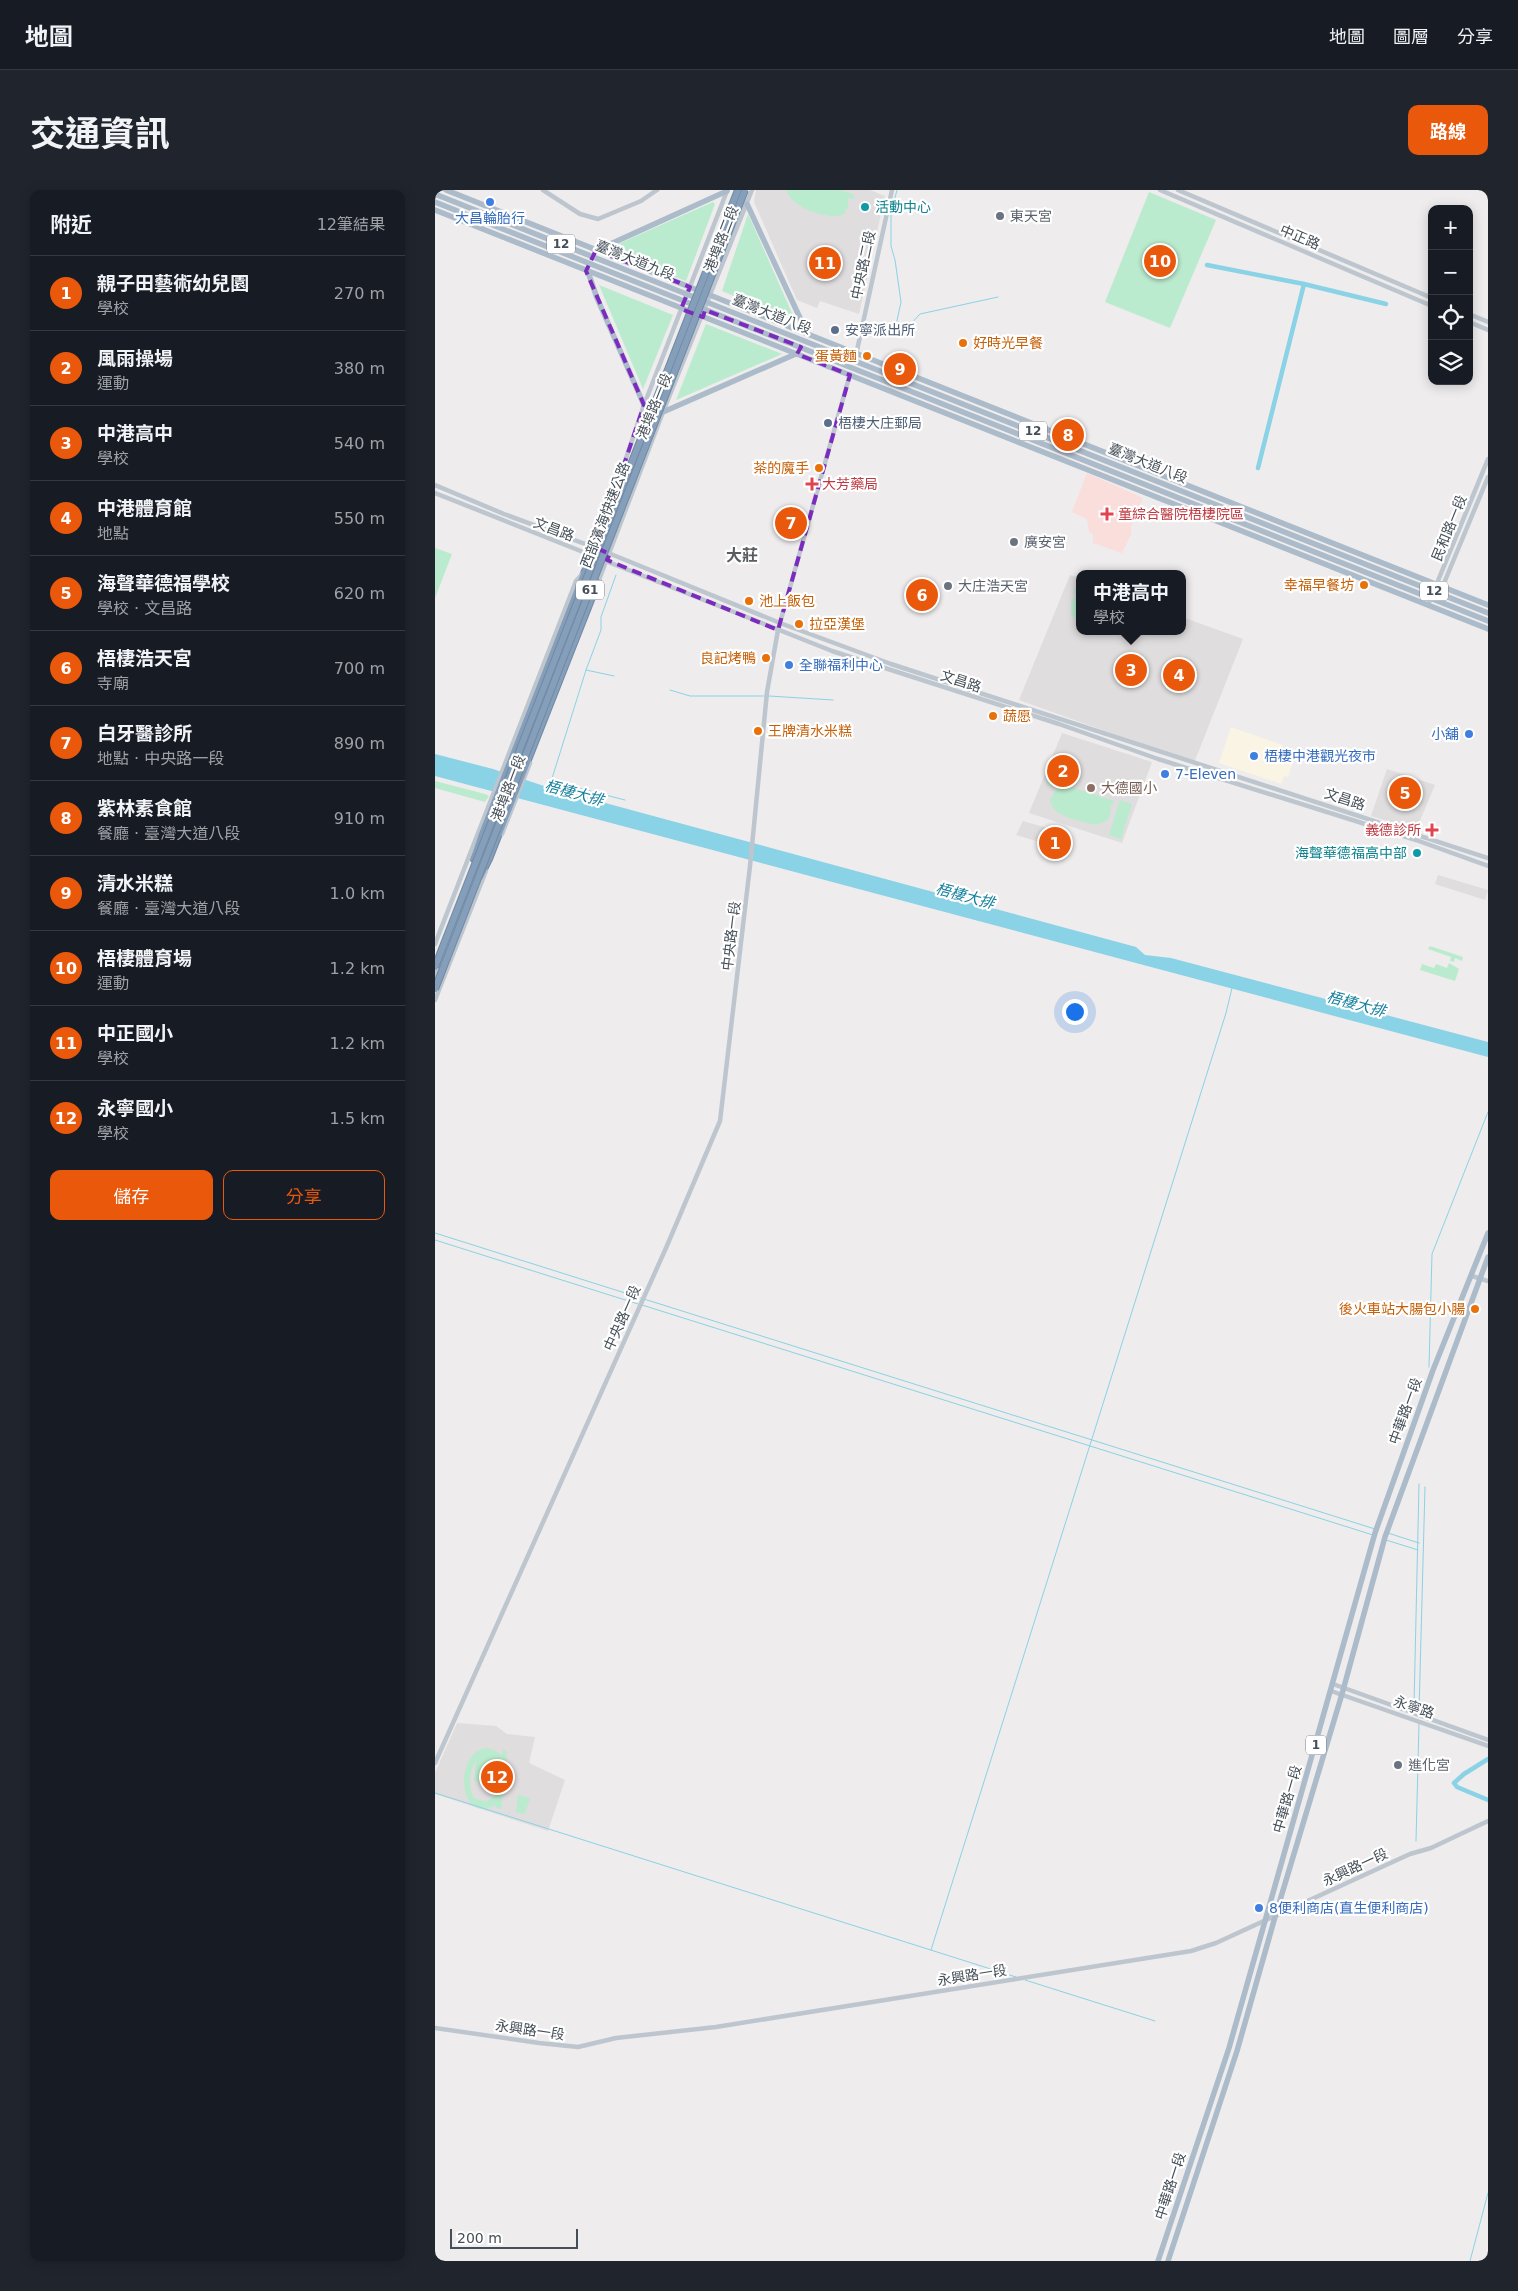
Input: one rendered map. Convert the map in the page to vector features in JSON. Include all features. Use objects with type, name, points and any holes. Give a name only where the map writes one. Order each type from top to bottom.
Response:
[{"type":"highway","name":"西部濱海快速公路","points":[[435,967],[738,190]]},
{"type":"highway","name":"西部濱海快速公路","points":[[435,989],[745,190]]},
{"type":"highway","points":[[470,879],[482,834],[585,572]]},
{"type":"highway","points":[[478,880],[489,859],[598,582]]},
{"type":"main road","name":"臺灣大道九段","points":[[446,190],[690,287]]},
{"type":"main road","points":[[644,404],[586,270],[596,250],[727,190]]},
{"type":"main road","name":"臺灣大道九段","points":[[435,194],[687,294]]},
{"type":"main road","name":"臺灣大道九段","points":[[435,202],[684,301]]},
{"type":"main road","points":[[747,204],[807,333]]},
{"type":"main road","name":"臺灣大道九段","points":[[435,210],[681,309]]},
{"type":"main road","name":"臺灣大道八段","points":[[690,287],[1488,605]]},
{"type":"main road","name":"臺灣大道八段","points":[[687,294],[1488,613]]},
{"type":"main road","name":"臺灣大道八段","points":[[684,301],[1488,621]]},
{"type":"main road","name":"臺灣大道八段","points":[[681,309],[1488,630]]},
{"type":"main road","points":[[663,412],[797,354],[801,347]]},
{"type":"main road","name":"12","points":[[1431,607],[1434,600]]},
{"type":"main road","name":"中華路一段","points":[[1158,2261],[1229,2048],[1375,1534],[1433,1370],[1488,1234]]},
{"type":"main road","name":"中華路一段","points":[[1168,2261],[1237,2051],[1385,1537],[1488,1257]]},
{"type":"street","points":[[543,190],[584,216],[598,219],[641,202],[657,190]]},
{"type":"street","name":"港埠路二段","points":[[681,309],[727,190]]},
{"type":"street","name":"港埠路二段","points":[[711,295],[752,190]]},
{"type":"street","name":"中央路二段","points":[[850,375],[855,361],[892,190]]},
{"type":"street","name":"中正路","points":[[1160,190],[1428,304]]},
{"type":"street","name":"中正路","points":[[1179,190],[1428,296]]},
{"type":"street","name":"港埠路一段","points":[[435,1000],[477,892],[512,811],[663,412],[711,295]]},
{"type":"street","name":"港埠路一段","points":[[435,977],[576,616],[585,572],[596,548],[644,404],[681,309]]},
{"type":"street","points":[[1473,316],[1488,322]]},
{"type":"street","points":[[1473,324],[1488,330]]},
{"type":"street","points":[[779,630],[850,375]]},
{"type":"street","name":"民和路一段","points":[[1440,586],[1488,459]]},
{"type":"street","name":"民和路一段","points":[[1434,600],[1488,477]]},
{"type":"street","name":"文昌路","points":[[435,485],[503,514],[596,548],[780,623],[891,664],[1488,858]]},
{"type":"street","name":"文昌路","points":[[435,493],[779,630],[888,670],[955,690],[1330,814],[1417,840],[1488,866]]},
{"type":"street","name":"港埠路一段","points":[[435,944],[576,581],[585,572]]},
{"type":"street","name":"港埠路一段","points":[[576,616],[598,582]]},
{"type":"street","name":"中央路一段","points":[[435,1763],[686,1203],[720,1121],[751,861],[767,692],[779,630]]},
{"type":"street","points":[[1472,1276],[1488,1281]]},
{"type":"street","name":"永寧路","points":[[1333,1684],[1343,1686],[1488,1740]]},
{"type":"street","name":"永寧路","points":[[1331,1691],[1488,1746]]},
{"type":"street","name":"永興路一段","points":[[435,2028],[578,2047],[616,2038],[716,2027],[1191,1951],[1216,1944],[1410,1854],[1431,1848],[1488,1821]]},
{"type":"highlighted area","points":[[596,250],[690,287],[681,309],[703,317],[705,310],[801,347],[797,354],[850,375],[778,630],[607,560],[610,554],[596,548],[644,405],[586,271]]},
{"type":"shaded area","points":[[756,190],[870,190],[885,196],[859,314],[820,301],[817,308],[797,300],[754,202]]},
{"type":"shaded area","name":"童綜合醫院梧棲院區","points":[[1087,473],[1143,498],[1131,526],[1131,534],[1122,553],[1093,543],[1093,534],[1089,532],[1087,519],[1072,512]]},
{"type":"shaded area","points":[[1070,575],[1076,577],[1076,635],[1186,635],[1186,618],[1243,639],[1194,763],[1019,700]]},
{"type":"shaded area","name":"梧棲中港觀光夜市","points":[[1231,727],[1283,745],[1280,754],[1294,759],[1288,777],[1284,776],[1281,784],[1219,763]]},
{"type":"shaded area","name":"大德國小","points":[[1062,733],[1152,762],[1122,843],[1029,813]]},
{"type":"shaded area","points":[[1387,769],[1435,785],[1416,830],[1371,816]]},
{"type":"shaded area","points":[[1023,821],[1071,835],[1066,850],[1016,835]]},
{"type":"shaded area","points":[[1438,875],[1488,890],[1485,900],[1435,884]]},
{"type":"shaded area","points":[[457,1723],[496,1726],[507,1734],[535,1737],[529,1763],[565,1780],[548,1831],[435,1794],[435,1773]]},
{"type":"green space","points":[[787,190],[841,190],[855,195],[853,199],[848,198],[848,207],[844,214],[829,216],[802,207],[794,202]]},
{"type":"green space","points":[[1149,192],[1216,220],[1170,328],[1105,302]]},
{"type":"green space","points":[[713,202],[715,204],[686,281],[607,252],[609,248]]},
{"type":"green space","points":[[748,214],[796,322],[722,291]]},
{"type":"green space","points":[[599,285],[673,315],[643,389]]},
{"type":"green space","points":[[706,324],[782,354],[676,400]]},
{"type":"green space","points":[[435,548],[452,554],[435,598]]},
{"type":"green space","points":[[1076,597],[1076,619],[1071,615],[1071,601]]},
{"type":"green space","points":[[1047,779],[1114,801],[1110,805],[1111,811],[1108,820],[1096,825],[1069,818],[1056,811],[1050,800],[1057,788],[1046,784]]},
{"type":"green space","points":[[435,781],[489,796],[485,802],[435,788]]},
{"type":"green space","points":[[1120,800],[1132,804],[1121,839],[1109,835]]},
{"type":"green space","points":[[1430,946],[1463,957],[1462,961],[1455,958],[1454,962],[1450,961],[1451,957],[1428,949]]},
{"type":"green space","points":[[1449,963],[1459,969],[1455,981],[1420,970],[1422,964],[1434,968],[1436,964],[1447,968]]},
{"type":"green space","points":[[485,1748],[492,1749],[502,1755],[503,1750],[507,1751],[501,1809],[496,1808],[495,1805],[483,1809],[474,1806],[468,1798],[465,1787],[465,1775],[468,1763],[475,1753]],"holes":[[[476,1760],[474,1781],[494,1784],[497,1761],[499,1765],[497,1794],[486,1802],[474,1798],[470,1779]]]},
{"type":"green space","points":[[518,1795],[530,1798],[525,1814],[516,1812]]},
{"type":"water","points":[[435,754],[493,769],[550,788],[1136,947],[1145,955],[1171,958],[1488,1042],[1488,1057],[435,776]]},
{"type":"waterway","points":[[897,190],[891,213],[891,246],[901,302],[896,325],[907,328],[920,314],[998,297]]},
{"type":"waterway","points":[[1207,265],[1304,284],[1386,304]]},
{"type":"waterway","points":[[1258,468],[1304,284]]},
{"type":"waterway","name":"梧棲大排","points":[[549,788],[586,670],[601,630],[601,617],[616,575]]},
{"type":"waterway","points":[[586,670],[614,676]]},
{"type":"waterway","points":[[670,690],[690,696],[765,696]]},
{"type":"waterway","points":[[769,696],[833,700]]},
{"type":"waterway","name":"梧棲大排","points":[[551,781],[625,800]]},
{"type":"waterway","points":[[931,1950],[1226,1013],[1232,988]]},
{"type":"waterway","points":[[1429,1367],[1432,1254],[1488,1112]]},
{"type":"waterway","points":[[435,1233],[641,1298]]},
{"type":"waterway","points":[[435,1240],[638,1304]]},
{"type":"waterway","points":[[644,1299],[1375,1529]]},
{"type":"waterway","points":[[642,1305],[1373,1535]]},
{"type":"waterway","points":[[1414,1706],[1419,1484]]},
{"type":"waterway","points":[[1419,1712],[1425,1487]]},
{"type":"waterway","points":[[1388,1533],[1419,1543]]},
{"type":"waterway","points":[[1386,1540],[1418,1550]]},
{"type":"waterway","points":[[1416,1841],[1419,1724]]},
{"type":"waterway","points":[[1488,1759],[1464,1774],[1454,1783],[1457,1787],[1488,1800]]},
{"type":"waterway","points":[[435,1793],[1016,1977]]},
{"type":"waterway","points":[[1025,1980],[1155,2021]]},
{"type":"waterway","points":[[1470,2261],[1488,2193]]},
{"type":"place","name":"大昌輪胎行","points":[[490,202]]},
{"type":"place","name":"活動中心","points":[[865,207]]},
{"type":"place","name":"東天宮","points":[[1000,216]]},
{"type":"place","name":"梧棲體育場","points":[[1160,261]]},
{"type":"place","name":"中正國小","points":[[825,263]]},
{"type":"place","name":"安寧派出所","points":[[835,330]]},
{"type":"place","name":"好時光早餐","points":[[963,343]]},
{"type":"place","name":"蛋黃麵","points":[[867,356]]},
{"type":"place","name":"清水米糕","points":[[900,369]]},
{"type":"place","name":"梧棲大庄郵局","points":[[828,423]]},
{"type":"place","name":"紫林素食館","points":[[1068,435]]},
{"type":"place","name":"茶的魔手","points":[[819,468]]},
{"type":"place","name":"大芳藥局","points":[[812,484]]},
{"type":"place","name":"童綜合醫院梧棲院區","points":[[1107,514]]},
{"type":"place","name":"白牙醫診所","points":[[791,523]]},
{"type":"place","name":"廣安宮","points":[[1014,542]]},
{"type":"place","name":"幸福早餐坊","points":[[1364,585]]},
{"type":"place","name":"大庄浩天宮","points":[[948,586]]},
{"type":"place","name":"梧棲浩天宮","points":[[922,595]]},
{"type":"place","name":"池上飯包","points":[[749,601]]},
{"type":"place","name":"拉亞漢堡","points":[[799,624]]},
{"type":"place","name":"良記烤鴨","points":[[766,658]]},
{"type":"place","name":"全聯福利中心","points":[[789,665]]},
{"type":"place","name":"中港高中","points":[[1131,670]]},
{"type":"place","name":"中港體育館","points":[[1179,675]]},
{"type":"place","name":"蔬愿","points":[[993,716]]},
{"type":"place","name":"王牌清水米糕","points":[[758,731]]},
{"type":"place","name":"小舖","points":[[1469,734]]},
{"type":"place","name":"梧棲中港觀光夜市","points":[[1254,756]]},
{"type":"place","name":"風雨操場","points":[[1063,771]]},
{"type":"place","name":"7-Eleven","points":[[1165,774]]},
{"type":"place","name":"大德國小","points":[[1091,788]]},
{"type":"place","name":"海聲華德福學校","points":[[1405,793]]},
{"type":"place","name":"義德診所","points":[[1432,830]]},
{"type":"place","name":"親子田藝術幼兒園","points":[[1055,843]]},
{"type":"place","name":"海聲華德福高中部","points":[[1417,853]]},
{"type":"place","name":"後火車站大腸包小腸","points":[[1475,1309]]},
{"type":"place","name":"進化宮","points":[[1398,1765]]},
{"type":"place","name":"永寧國小","points":[[497,1777]]},
{"type":"place","name":"8便利商店(直生便利商店)","points":[[1259,1908]]},
{"type":"district","name":"大莊","points":[[742,555]]}]
